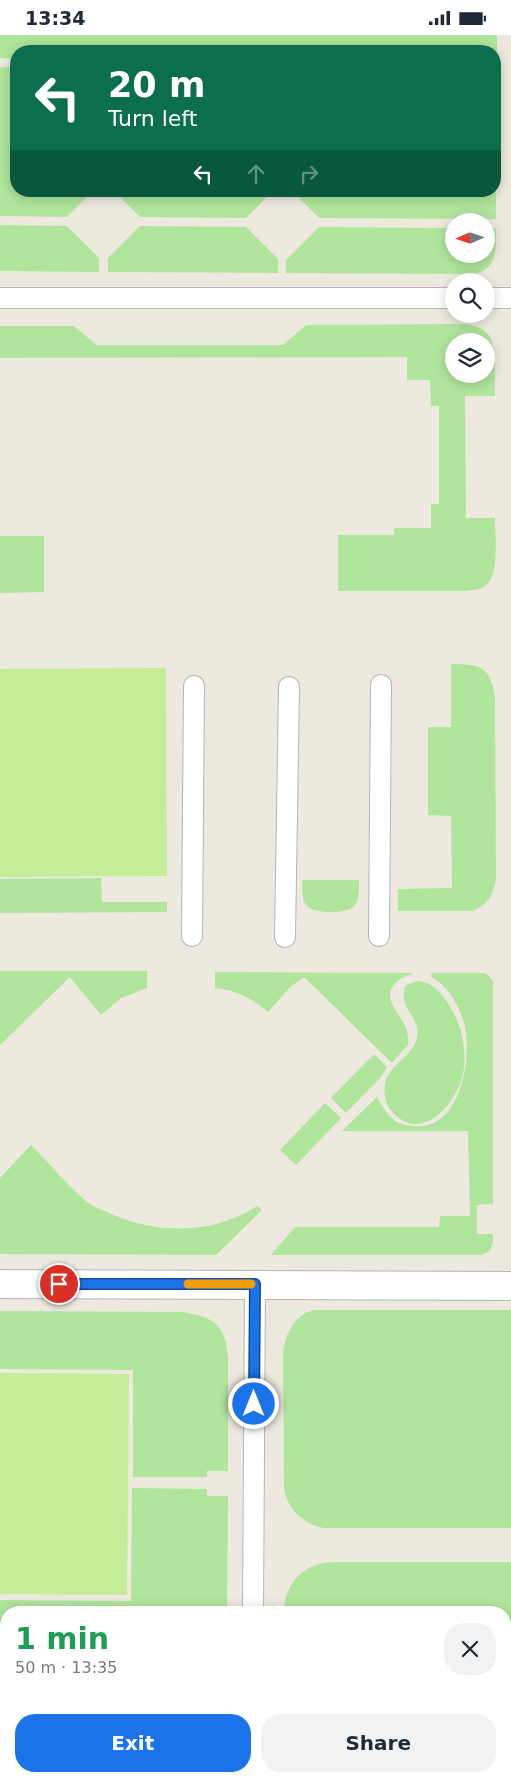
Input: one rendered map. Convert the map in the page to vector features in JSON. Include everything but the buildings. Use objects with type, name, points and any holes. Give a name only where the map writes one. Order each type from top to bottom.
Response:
[{"type":"street","points":[[0,1284],[511,1286]]},
{"type":"lane","points":[[0,298],[445,298]]},
{"type":"lane","points":[[495,298],[511,298]]},
{"type":"lane","points":[[379,937],[380,685]]},
{"type":"lane","points":[[192,936],[194,687]]},
{"type":"lane","points":[[285,937],[289,687]]},
{"type":"lane","points":[[253,1606],[255,1284]]},
{"type":"green space","points":[[0,35],[497,35],[497,45],[10,45],[10,59],[0,58]]},
{"type":"green space","points":[[0,67],[10,67],[10,197],[87,197],[67,217],[0,216]]},
{"type":"green space","points":[[120,197],[267,197],[246,218],[140,217]]},
{"type":"green space","points":[[298,197],[496,197],[496,219],[495,213],[445,213],[445,219],[319,218]]},
{"type":"green space","points":[[0,225],[67,226],[99,258],[99,272],[0,271]]},
{"type":"green space","points":[[140,226],[246,227],[278,259],[278,273],[108,272],[108,258]]},
{"type":"green space","points":[[319,227],[445,228],[445,263],[491,263],[483,271],[478,273],[286,273],[286,260]]},
{"type":"green space","points":[[467,324],[485,331],[487,333],[445,333],[445,383],[495,383],[495,396],[465,396],[466,518],[495,518],[495,565],[490,581],[485,586],[466,591],[338,591],[338,535],[394,535],[394,528],[431,528],[431,504],[439,504],[439,406],[431,406],[430,380],[407,380],[407,357],[0,358],[0,326],[74,326],[97,345],[283,345],[306,325]]},
{"type":"green space","points":[[0,536],[44,536],[44,592],[0,593]]},
{"type":"green space","points":[[451,664],[476,666],[482,669],[487,673],[493,687],[495,697],[496,880],[489,899],[473,911],[398,911],[398,889],[452,888],[451,816],[428,815],[428,727],[451,727]]},
{"type":"green space","points":[[166,668],[167,876],[0,877],[0,669]]},
{"type":"green space","points":[[101,878],[102,902],[167,902],[167,912],[0,913],[0,879]]},
{"type":"green space","points":[[302,880],[359,880],[357,900],[351,909],[345,911],[316,911],[307,906],[304,900]]},
{"type":"green space","points":[[0,971],[147,971],[147,988],[121,998],[101,1015],[70,977],[0,1045]]},
{"type":"green space","points":[[215,972],[413,973],[401,979],[393,986],[390,997],[407,1031],[408,1045],[392,1063],[304,977],[290,987],[268,1012],[243,995],[215,988]]},
{"type":"green space","points":[[431,973],[484,973],[493,981],[493,1204],[477,1205],[477,1234],[493,1234],[490,1251],[481,1255],[271,1255],[295,1227],[439,1227],[440,1216],[470,1216],[468,1131],[342,1131],[377,1097],[391,1118],[401,1124],[414,1126],[430,1125],[442,1117],[452,1106],[464,1074],[467,1041],[465,1027],[461,1013],[449,992],[432,977]]},
{"type":"green space","points":[[418,981],[431,985],[441,993],[449,1004],[461,1034],[464,1048],[464,1068],[461,1081],[447,1106],[437,1116],[426,1122],[414,1124],[402,1120],[390,1109],[385,1099],[384,1091],[389,1074],[410,1051],[416,1041],[416,1025],[406,1007],[404,993],[406,985]]},
{"type":"green space","points":[[374,1054],[387,1067],[381,1077],[346,1113],[331,1098]]},
{"type":"green space","points":[[325,1103],[341,1118],[296,1165],[280,1150]]},
{"type":"green space","points":[[31,1145],[87,1202],[94,1207],[125,1220],[144,1225],[183,1229],[221,1222],[240,1216],[257,1206],[262,1210],[216,1255],[0,1254],[0,1178]]},
{"type":"green space","points":[[314,1310],[511,1310],[511,1528],[323,1528],[309,1523],[297,1515],[286,1497],[284,1489],[283,1352],[286,1338],[296,1320],[307,1312]]},
{"type":"green space","points":[[0,1311],[184,1312],[205,1317],[215,1323],[222,1332],[226,1343],[228,1359],[228,1471],[207,1471],[207,1477],[133,1477],[133,1370],[0,1369]]},
{"type":"green space","points":[[0,1373],[129,1374],[127,1595],[0,1594]]},
{"type":"green space","points":[[132,1488],[207,1489],[207,1496],[228,1496],[227,1606],[0,1606],[0,1600],[131,1601]]},
{"type":"green space","points":[[332,1562],[511,1562],[511,1606],[285,1606],[286,1597],[292,1584],[302,1572],[318,1564]]},
{"type":"slow traffic","points":[[188,1284],[251,1284]]},
{"type":"route","points":[[59,1284],[255,1284],[254,1404]]}]
